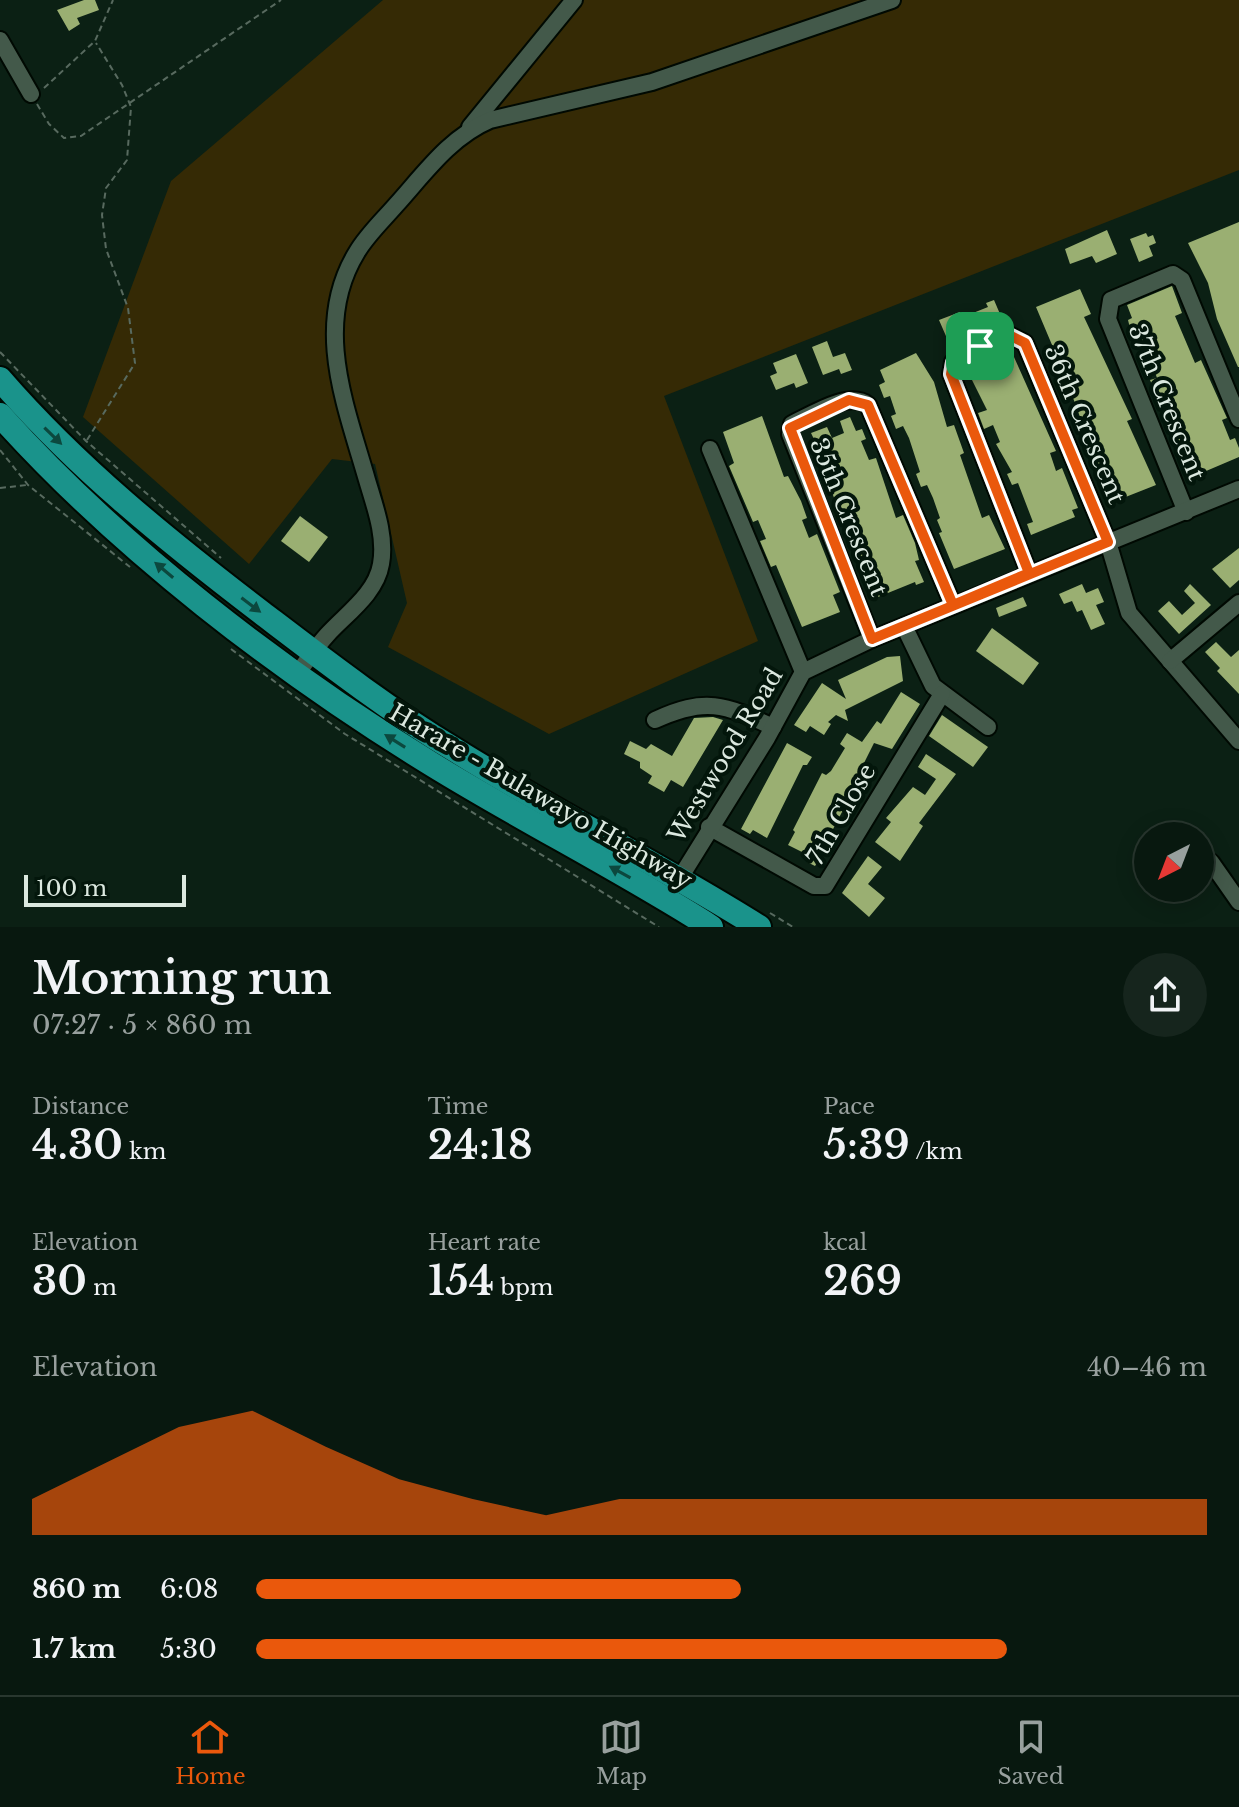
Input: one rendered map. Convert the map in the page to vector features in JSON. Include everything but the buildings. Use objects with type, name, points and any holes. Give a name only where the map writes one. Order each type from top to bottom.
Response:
[{"type":"highway","name":"Harare - Bulawayo Highway","points":[[0,379],[31,415],[120,498],[211,575],[314,653],[456,751],[680,877],[763,919]]},
{"type":"highway","name":"Harare - Bulawayo Highway","points":[[0,415],[131,542],[297,674],[431,764],[668,899],[711,927]]},
{"type":"street","points":[[297,674],[370,590],[382,562],[381,531],[336,360],[334,326],[338,293],[358,250],[428,169],[469,128],[574,0]]},
{"type":"street","points":[[469,128],[517,113],[652,82],[892,0]]},
{"type":"street","points":[[0,40],[31,94]]},
{"type":"street","name":"37th Crescent","points":[[1186,512],[1108,319],[1111,300],[1173,274],[1186,283],[1239,419]]},
{"type":"street","name":"36th Crescent","points":[[1029,573],[951,374],[953,362],[980,346],[1009,335],[1025,343],[1108,542],[1129,613],[1239,741]]},
{"type":"street","name":"35th Crescent","points":[[872,639],[789,431],[792,424],[842,402],[856,400],[868,405],[953,605]]},
{"type":"street","points":[[710,449],[803,672]]},
{"type":"street","name":"Westwood Road","points":[[668,899],[803,672],[872,639],[1029,573],[1239,489]]},
{"type":"street","points":[[1170,661],[1239,603]]},
{"type":"street","points":[[904,626],[933,686],[988,727]]},
{"type":"street","name":"7th Close","points":[[709,827],[814,886],[825,886],[942,694]]},
{"type":"street","points":[[655,720],[686,706],[713,705],[741,712],[773,727]]},
{"type":"street","points":[[1214,866],[1239,902]]},
{"type":"path","points":[[113,0],[95,41],[54,81],[31,94],[49,124],[64,138],[81,136],[281,0]]},
{"type":"path","points":[[86,441],[135,363],[128,308],[106,249],[102,215],[106,188],[127,160],[130,101],[95,41]]},
{"type":"path","points":[[0,352],[86,441],[221,558]]},
{"type":"path","points":[[0,488],[28,485]]},
{"type":"path","points":[[763,919],[793,927]]},
{"type":"shaded area","points":[[383,0],[1239,0],[1239,170],[664,396],[758,641],[549,734],[388,647],[407,603],[375,464],[332,459],[249,564],[83,417],[171,181]]},
{"type":"route","points":[[1009,335],[1025,343],[1108,542],[872,639],[790,428],[792,424],[842,402],[863,401],[868,405],[953,605],[1029,573],[951,374],[953,362],[980,346],[1009,335]]}]
